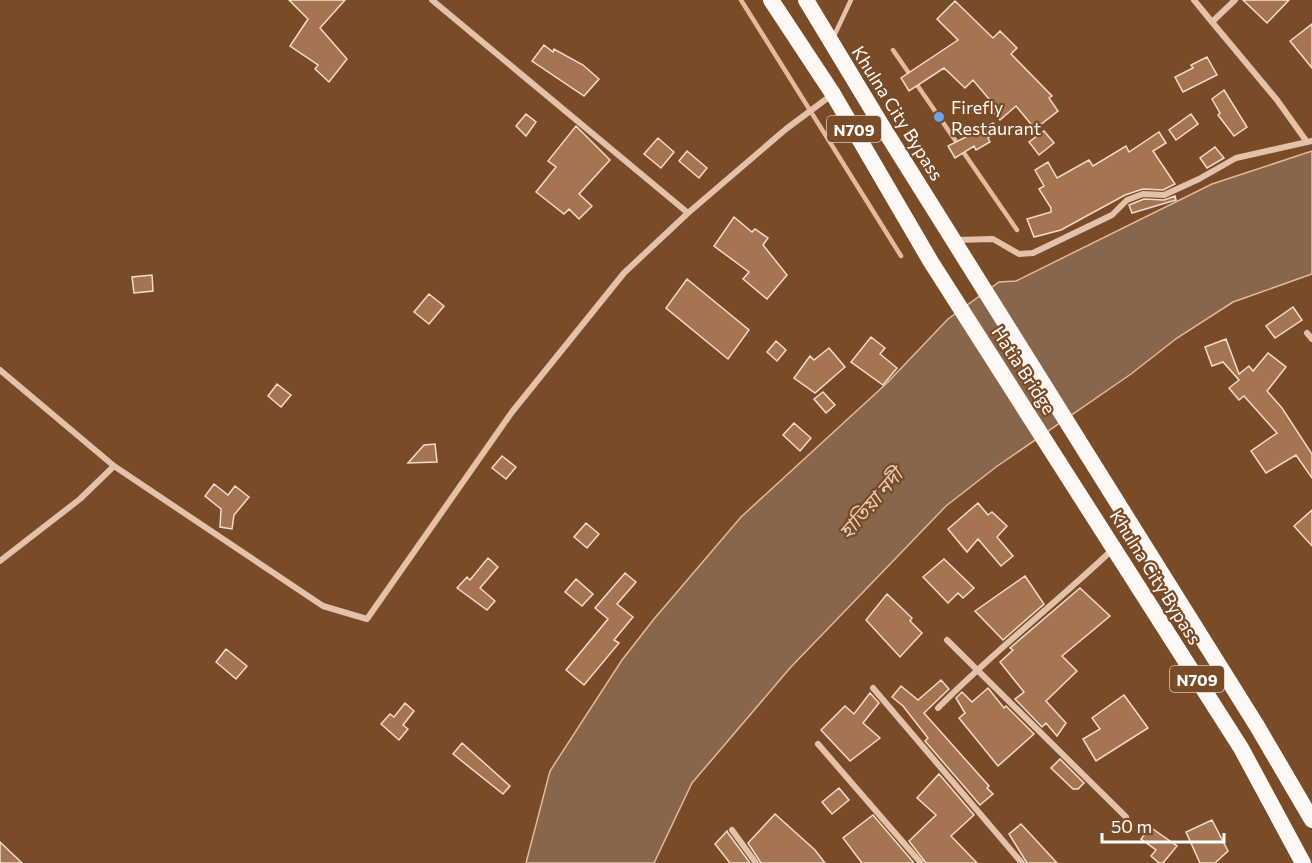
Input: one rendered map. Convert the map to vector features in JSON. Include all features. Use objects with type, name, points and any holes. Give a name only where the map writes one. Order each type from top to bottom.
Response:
[{"type":"highway","name":"N709","points":[[771,0],[833,94]]},
{"type":"highway","name":"Khulna City Bypass","points":[[806,0],[956,243]]},
{"type":"highway","name":"Hatia Bridge","points":[[833,94],[931,262],[1083,499]]},
{"type":"highway","name":"Hatia Bridge","points":[[956,243],[1105,483]]},
{"type":"highway","name":"Khulna City Bypass","points":[[1105,483],[1251,716],[1312,820]]},
{"type":"highway","name":"Khulna City Bypass","points":[[1083,499],[1241,748],[1303,863]]},
{"type":"street","points":[[432,0],[688,213]]},
{"type":"street","points":[[956,243],[993,238],[1019,254],[1033,253],[1112,215],[1127,200],[1143,194],[1164,195],[1200,179],[1236,158],[1310,141],[1194,0]]},
{"type":"street","points":[[1212,22],[1235,0]]},
{"type":"street","points":[[0,370],[114,466],[323,606],[368,619],[512,412],[624,273],[688,213],[786,129],[833,94]]},
{"type":"street","points":[[1307,333],[1312,339]]},
{"type":"street","points":[[0,561],[80,499],[114,466]]},
{"type":"street","points":[[938,708],[976,669],[1059,600],[1114,548]]},
{"type":"street","points":[[947,640],[1126,817]]},
{"type":"street","points":[[873,688],[1022,863]]},
{"type":"street","points":[[818,744],[921,863]]},
{"type":"street","points":[[732,830],[756,863]]},
{"type":"lane","points":[[831,41],[844,19],[851,0]]},
{"type":"water","name":"হাতিয়া নদী","points":[[1312,151],[1312,274],[1233,302],[1177,338],[1131,374],[996,467],[946,506],[790,668],[692,783],[654,863],[526,863],[550,771],[622,660],[741,517],[887,383],[948,319],[999,282],[1016,281],[1212,184]]},
{"type":"building","points":[[289,0],[345,0],[320,28],[347,59],[329,82],[315,69],[318,65],[290,46],[308,19]]},
{"type":"building","points":[[1243,0],[1289,0],[1267,23]]},
{"type":"building","points":[[955,1],[993,38],[1000,31],[1017,48],[1011,54],[1052,96],[1049,98],[1058,111],[1035,129],[1016,106],[1000,120],[990,108],[994,105],[973,80],[965,88],[944,68],[909,91],[901,78],[958,40],[937,19]]},
{"type":"building","points":[[1312,24],[1312,68],[1290,41]]},
{"type":"building","points":[[544,45],[553,52],[554,49],[583,65],[599,79],[584,96],[532,61]]},
{"type":"building","points":[[1207,57],[1217,75],[1183,92],[1175,77],[1193,68],[1191,65]]},
{"type":"building","points":[[1224,90],[1247,127],[1234,136],[1218,115],[1220,113],[1212,99]]},
{"type":"building","points":[[526,114],[536,122],[526,136],[516,126]]},
{"type":"building","points":[[1191,114],[1198,124],[1176,140],[1169,130]]},
{"type":"building","points":[[993,123],[998,131],[988,138],[990,142],[976,150],[974,146],[955,158],[948,146]]},
{"type":"building","points":[[576,126],[610,160],[579,194],[592,206],[579,219],[569,209],[564,214],[536,192],[556,167],[548,161]]},
{"type":"building","points":[[1044,131],[1054,143],[1039,155],[1029,142]]},
{"type":"building","points":[[1159,132],[1166,143],[1153,151],[1175,184],[1163,190],[1143,189],[1125,195],[1061,230],[1034,237],[1027,219],[1051,212],[1051,208],[1039,189],[1044,186],[1035,170],[1048,162],[1057,178],[1089,160],[1093,166],[1126,146],[1129,152]]},
{"type":"building","points":[[658,138],[674,152],[661,168],[644,154]]},
{"type":"building","points":[[1215,147],[1224,158],[1207,168],[1200,158]]},
{"type":"building","points":[[687,151],[707,168],[699,178],[679,161]]},
{"type":"building","points":[[1175,196],[1176,200],[1132,213],[1129,205],[1144,199],[1164,200]]},
{"type":"building","points":[[734,217],[752,232],[755,229],[768,238],[763,245],[787,275],[767,299],[743,279],[749,272],[714,246]]},
{"type":"building","points":[[152,275],[153,291],[134,293],[132,277]]},
{"type":"building","points":[[687,279],[749,330],[728,359],[666,308]]},
{"type":"building","points":[[429,294],[444,306],[429,324],[414,312]]},
{"type":"building","points":[[1293,307],[1302,320],[1275,338],[1266,326]]},
{"type":"building","points":[[871,337],[885,348],[880,354],[897,368],[883,385],[851,362]]},
{"type":"building","points":[[1226,339],[1239,374],[1249,366],[1253,371],[1268,353],[1286,367],[1267,391],[1282,408],[1312,454],[1312,478],[1296,455],[1266,473],[1251,451],[1277,433],[1244,396],[1239,400],[1229,388],[1239,380],[1223,362],[1212,366],[1205,347]]},
{"type":"building","points":[[776,341],[786,350],[777,361],[767,352]]},
{"type":"building","points":[[829,348],[845,367],[815,393],[794,378],[810,356],[814,360]]},
{"type":"building","points":[[277,384],[291,395],[281,407],[268,396]]},
{"type":"building","points":[[823,392],[835,405],[826,413],[814,399]]},
{"type":"building","points":[[794,423],[811,438],[800,451],[783,435]]},
{"type":"building","points":[[435,444],[437,462],[408,463],[424,445]]},
{"type":"building","points":[[502,456],[516,467],[506,479],[492,468]]},
{"type":"building","points":[[214,484],[228,495],[235,486],[249,497],[234,515],[232,529],[220,527],[221,509],[205,496]]},
{"type":"building","points":[[978,503],[988,515],[992,512],[1007,526],[997,537],[1013,556],[1001,566],[978,539],[967,552],[948,529]]},
{"type":"building","points":[[1312,510],[1312,546],[1294,526]]},
{"type":"building","points":[[586,523],[599,534],[587,548],[574,537]]},
{"type":"building","points":[[488,558],[498,567],[480,588],[495,601],[487,610],[457,588],[467,577],[470,580]]},
{"type":"building","points":[[944,559],[974,588],[963,598],[958,593],[948,603],[923,577]]},
{"type":"building","points":[[625,573],[636,582],[617,604],[633,617],[614,640],[619,643],[584,685],[566,670],[608,619],[595,608]]},
{"type":"building","points":[[1025,576],[1044,604],[1003,640],[975,611]]},
{"type":"building","points":[[576,579],[593,594],[582,606],[565,592]]},
{"type":"building","points":[[1080,588],[1110,616],[1062,656],[1077,671],[1046,701],[1066,723],[1057,736],[1046,723],[1042,727],[1015,699],[1024,692],[1000,662],[1013,650],[1010,648]]},
{"type":"building","points":[[887,594],[912,618],[910,621],[922,633],[900,657],[866,620]]},
{"type":"building","points":[[226,649],[247,666],[236,679],[216,662]]},
{"type":"building","points":[[941,680],[949,689],[924,713],[989,786],[987,788],[993,794],[980,805],[925,741],[928,738],[903,706],[892,697],[901,686],[918,700]]},
{"type":"building","points":[[988,688],[1004,708],[1006,706],[1034,734],[998,766],[959,718],[965,713],[956,698],[962,692],[972,702]]},
{"type":"building","points":[[870,693],[879,703],[863,723],[880,738],[850,761],[821,730],[845,706],[854,714]]},
{"type":"building","points":[[1124,695],[1148,728],[1096,761],[1083,739],[1100,729],[1092,718]]},
{"type":"building","points":[[405,703],[414,711],[403,725],[408,729],[399,740],[381,724],[390,714],[394,717]]},
{"type":"building","points":[[462,743],[510,786],[503,794],[453,754]]},
{"type":"building","points":[[1060,759],[1084,783],[1078,789],[1073,789],[1051,768]]},
{"type":"building","points":[[939,774],[974,815],[951,836],[977,863],[926,863],[909,841],[936,815],[917,798]]},
{"type":"building","points":[[839,788],[849,800],[832,814],[822,802]]},
{"type":"building","points":[[775,814],[815,850],[825,863],[761,863],[748,843]]},
{"type":"building","points":[[873,815],[914,863],[862,863],[843,838]]},
{"type":"building","points":[[1212,820],[1228,851],[1215,863],[1200,863],[1186,832]]},
{"type":"building","points":[[1021,824],[1057,863],[1027,863],[1009,834]]},
{"type":"building","points":[[1150,827],[1177,846],[1163,863],[1159,863],[1151,856],[1156,850],[1141,839]]},
{"type":"building","points":[[727,831],[750,863],[730,863],[715,844]]},
{"type":"building","points":[[0,842],[22,863],[0,863]]},
{"type":"waterway","points":[[741,0],[901,256]]},
{"type":"waterway","points":[[893,50],[1017,230]]},
{"type":"place","name":"Firefly Restaurant","points":[[939,117]]}]
